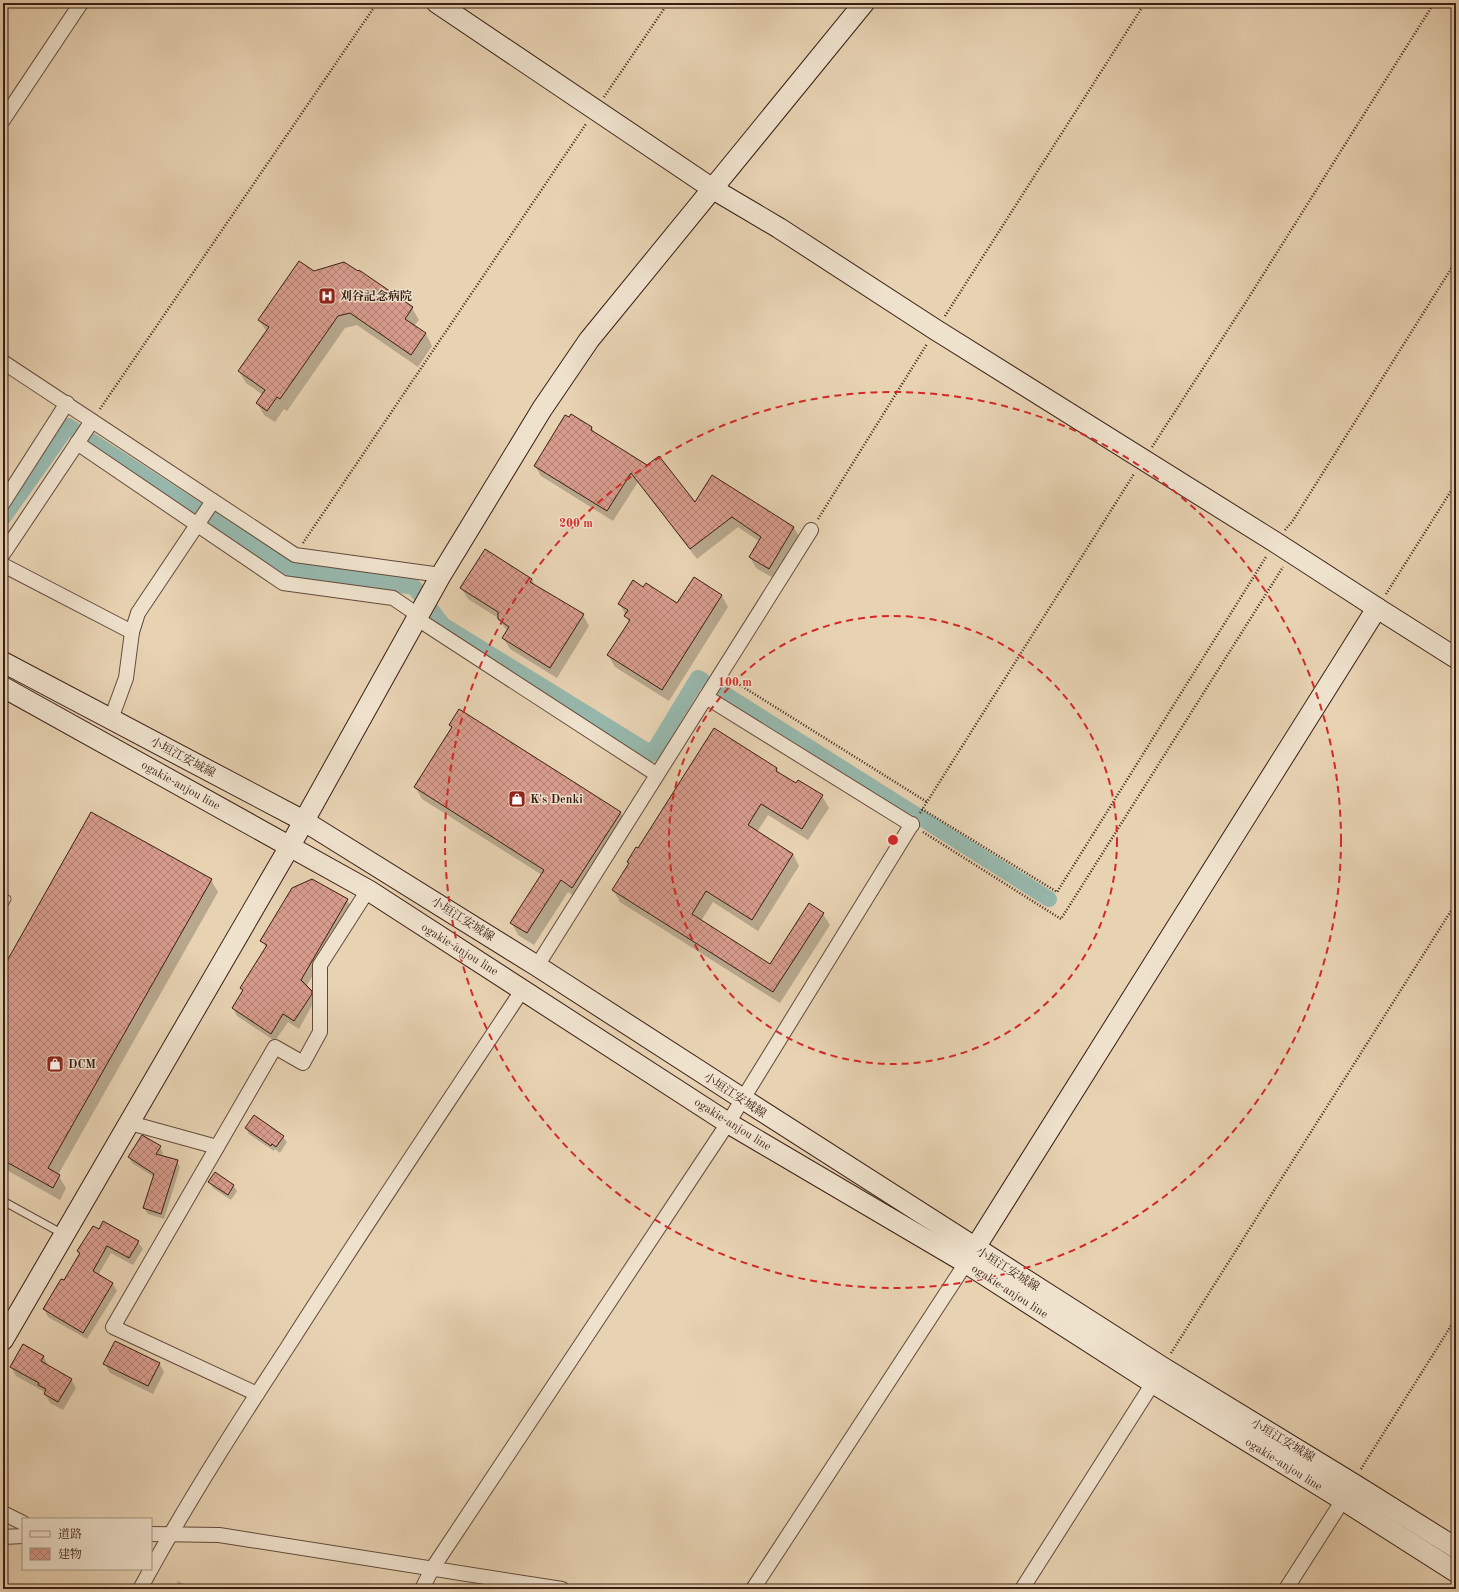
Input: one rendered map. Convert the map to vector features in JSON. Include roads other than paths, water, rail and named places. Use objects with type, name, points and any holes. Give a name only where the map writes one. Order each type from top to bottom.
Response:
[{"type":"street","points":[[3,120],[81,3]]},
{"type":"street","points":[[437,3],[713,189],[779,228],[936,330],[1275,542],[1456,658]]},
{"type":"street","points":[[3,1340],[63,1234],[130,1123],[290,846],[440,576],[542,409],[589,340],[864,3]]},
{"type":"street","points":[[3,362],[295,555],[440,576]]},
{"type":"street","points":[[3,503],[67,403]]},
{"type":"street","points":[[3,554],[92,421]]},
{"type":"street","points":[[77,442],[283,583],[392,598],[656,774]]},
{"type":"street","points":[[111,719],[126,678],[132,632],[138,614],[213,501]]},
{"type":"street","points":[[537,966],[656,774],[722,673],[811,530]]},
{"type":"street","points":[[3,565],[132,632]]},
{"type":"street","points":[[753,1589],[970,1255],[1377,608]]},
{"type":"street","name":"小垣江安城線","points":[[3,662],[304,820],[537,966],[743,1099],[970,1255]]},
{"type":"street","name":"ogakie-anjou line","points":[[3,687],[368,890],[728,1123],[970,1255],[1158,1375],[1343,1500],[1456,1572]]},
{"type":"street","points":[[422,1589],[432,1569],[728,1123],[912,825],[706,697]]},
{"type":"street","points":[[257,1394],[113,1327],[275,1047],[304,1063],[320,1032],[320,964],[368,890]]},
{"type":"street","points":[[152,1567],[170,1534],[257,1394],[361,1232],[523,989]]},
{"type":"street","points":[[130,1123],[217,1147]]},
{"type":"street","points":[[1022,1589],[1158,1375]]},
{"type":"street","name":"小垣江安城線","points":[[1158,1375],[1352,1483],[1456,1548]]},
{"type":"street","points":[[1286,1589],[1343,1500]]},
{"type":"street","points":[[3,1513],[22,1522]]},
{"type":"street","points":[[152,1534],[219,1535],[562,1589]]},
{"type":"street","points":[[3,1536],[22,1536]]},
{"type":"street","points":[[140,1589],[150,1570]]},
{"type":"lane","points":[[3,906],[7,899]]},
{"type":"lane","points":[[3,1201],[63,1234]]},
{"type":"waterway","points":[[3,518],[68,426],[289,569],[414,587],[443,625],[652,754],[698,678],[702,680]]},
{"type":"waterway","points":[[723,693],[1049,899]]},
{"type":"place","name":"刈谷記念病院","points":[[327,296]]},
{"type":"place","name":"K's Denki","points":[[517,799]]},
{"type":"place","name":"DCM","points":[[55,1064]]}]
